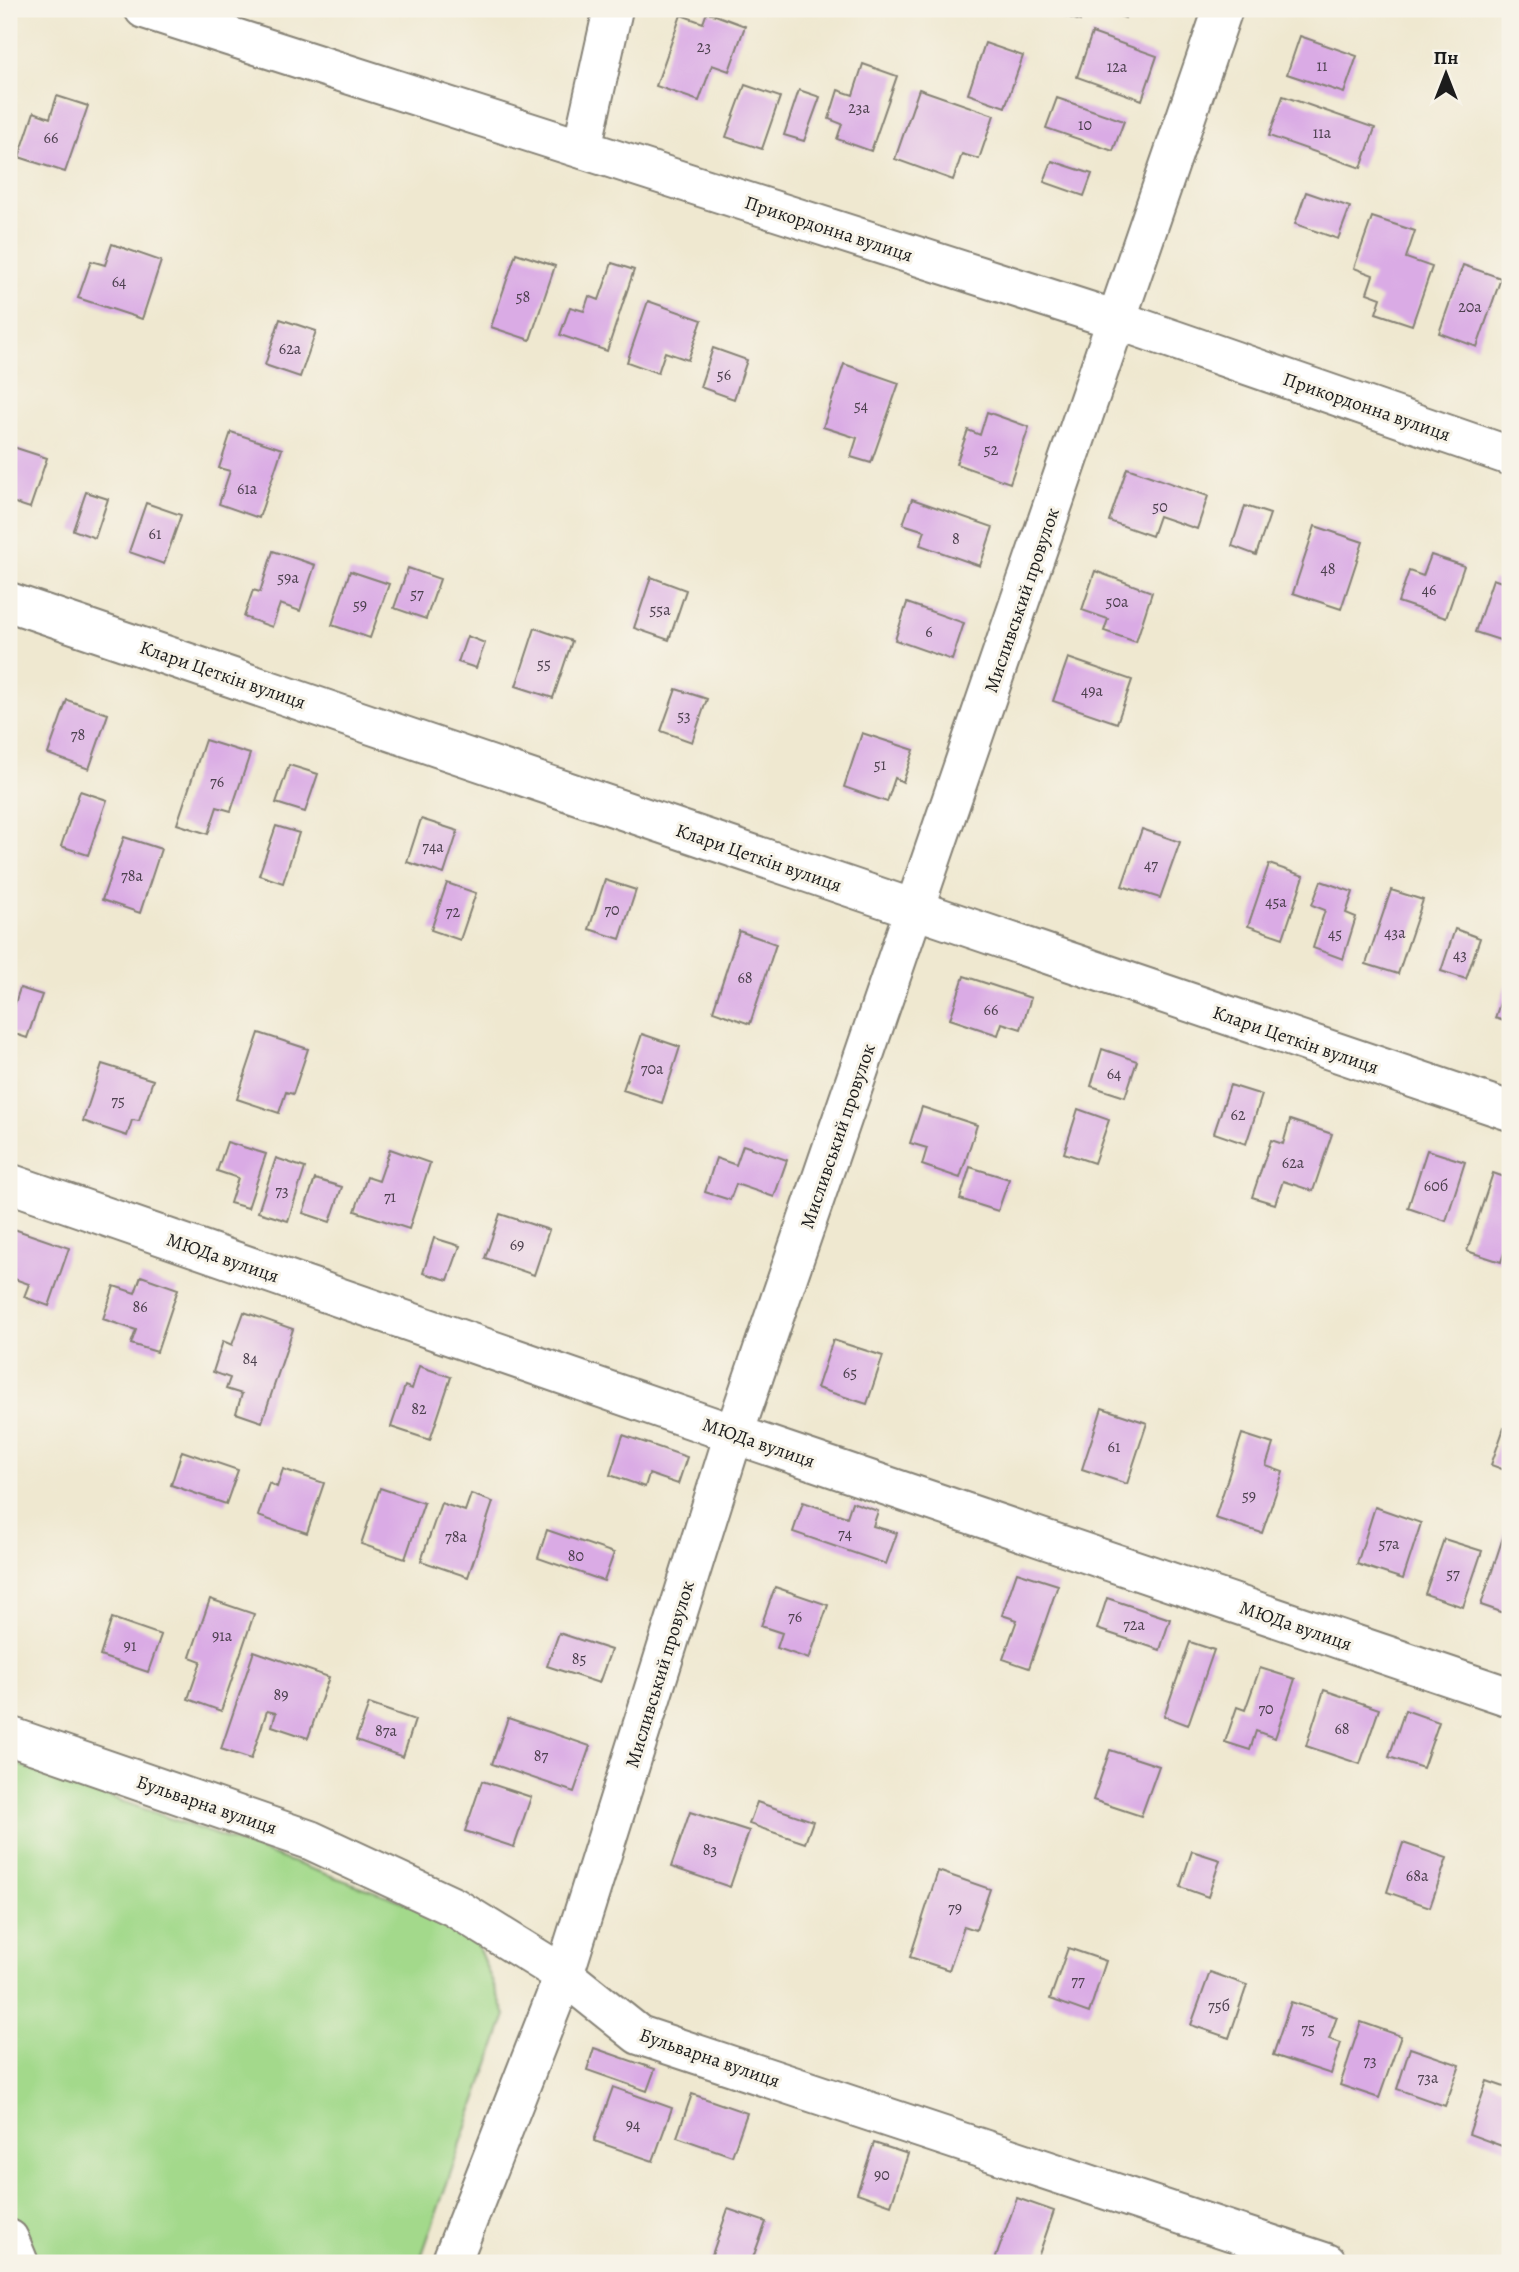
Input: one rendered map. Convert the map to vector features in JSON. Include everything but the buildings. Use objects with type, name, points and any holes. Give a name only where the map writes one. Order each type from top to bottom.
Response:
[{"type":"street","name":"Прикордонна вулиця","points":[[144,9],[1117,320],[1510,456]]},
{"type":"street","points":[[582,148],[613,9]]},
{"type":"street","name":"Мисливський провулок","points":[[451,2263],[564,1975],[734,1434],[1223,9]]},
{"type":"street","name":"Клари Цеткін вулиця","points":[[9,602],[1510,1111]]},
{"type":"street","name":"МЮДа вулиця","points":[[9,1183],[734,1434],[1510,1697]]},
{"type":"street","name":"Бульварна вулиця","points":[[9,1736],[310,1840],[454,1907],[564,1975],[639,2035],[1327,2263]]},
{"type":"street","points":[[9,2239],[19,2263]]},
{"type":"green space","points":[[9,1761],[469,1925],[506,2015],[419,2263],[9,2263]]}]
